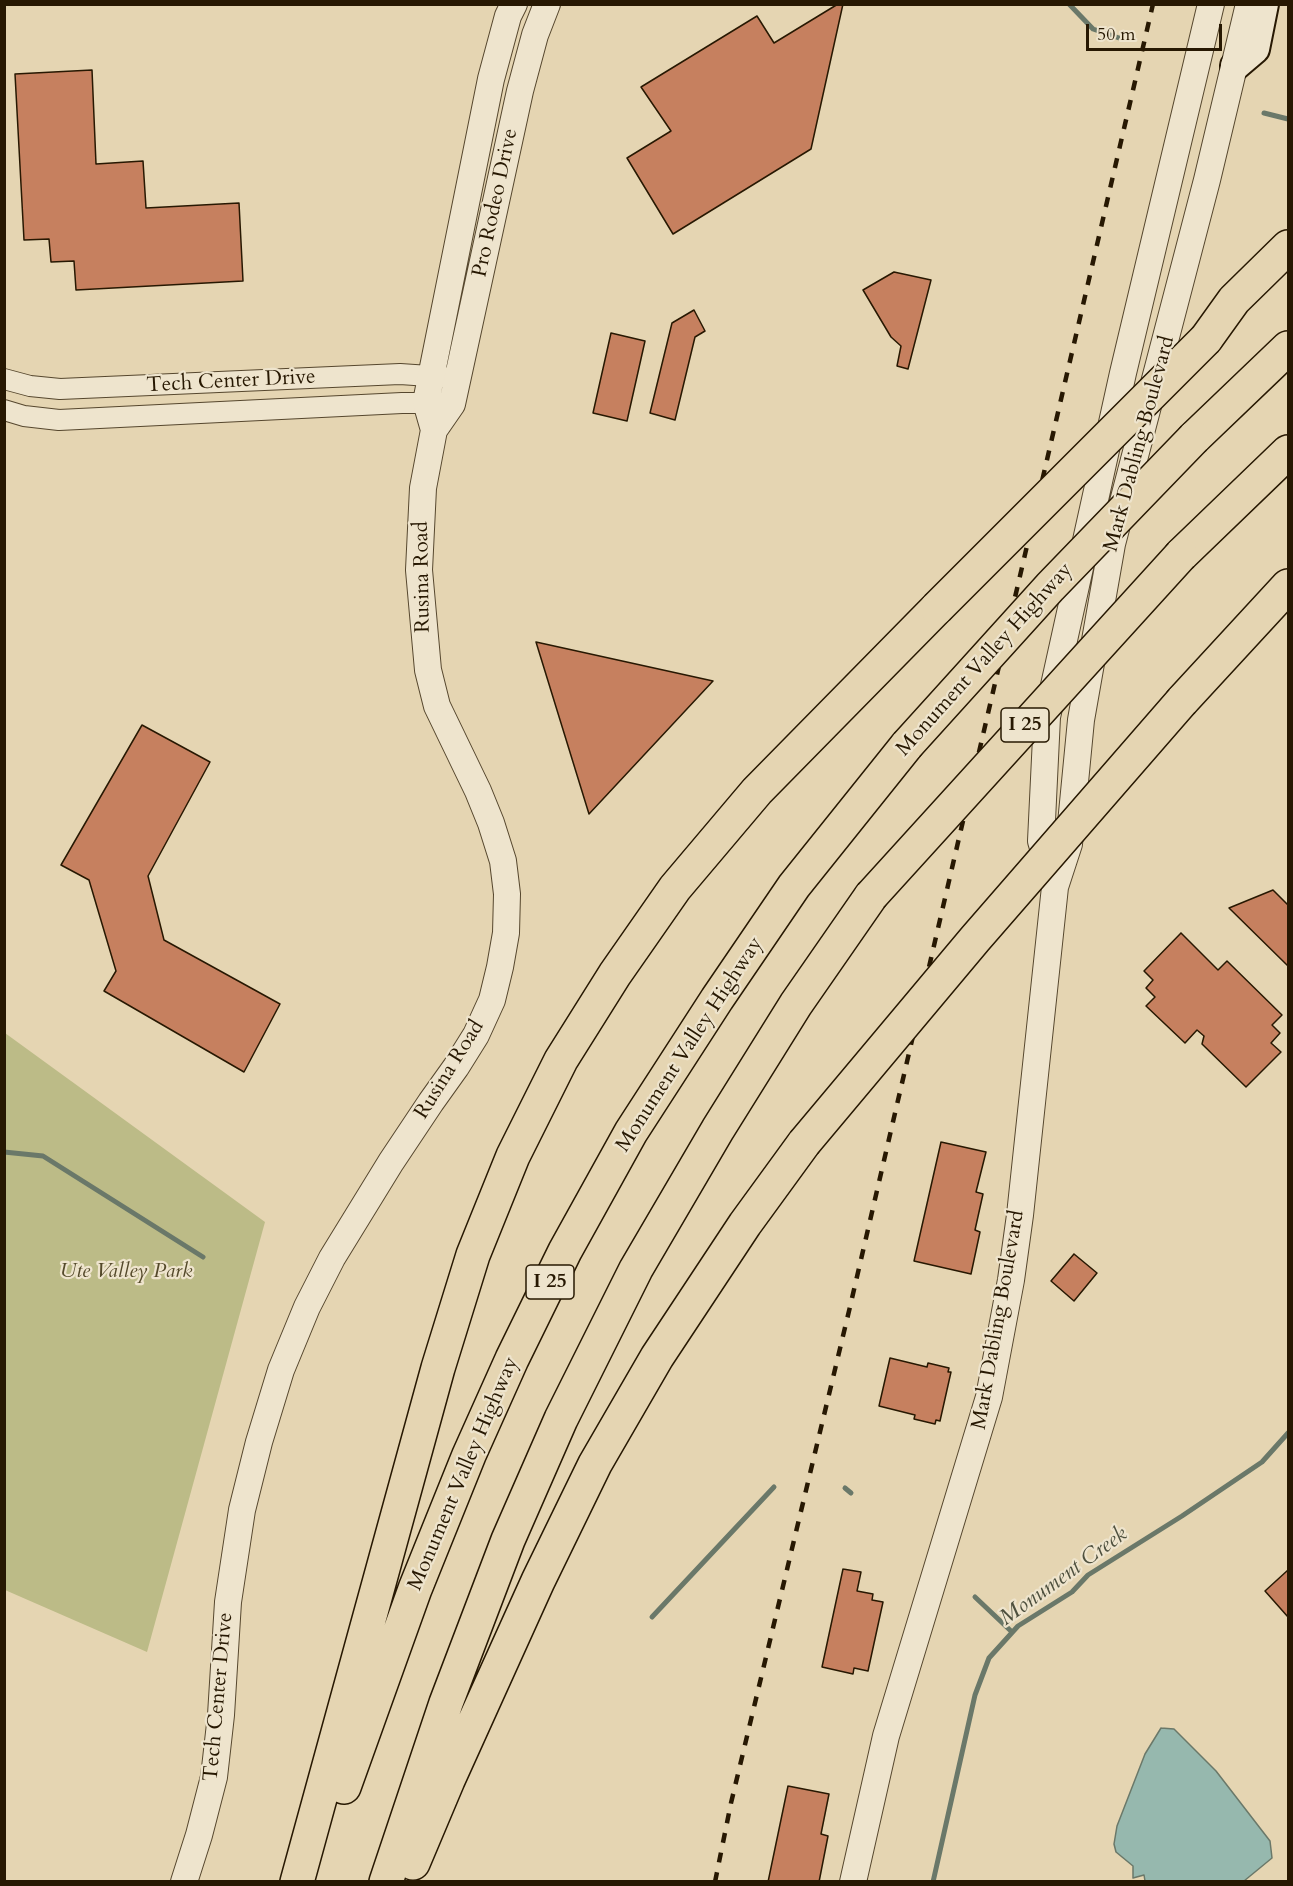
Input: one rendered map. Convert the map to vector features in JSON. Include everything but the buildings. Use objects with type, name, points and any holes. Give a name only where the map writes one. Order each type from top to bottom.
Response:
[{"type":"highway","points":[[297,1881],[438,1368],[473,1255],[513,1156],[561,1060],[615,974],[675,888],[757,791],[1206,339],[1288,247]]},
{"type":"highway","points":[[1238,304],[1288,266]]},
{"type":"highway","name":"Monument Valley Highway","points":[[312,1881],[368,1716],[415,1589],[461,1475],[512,1359],[565,1251],[631,1132],[794,886],[907,745],[1050,587],[1194,438],[1288,348]]},
{"type":"highway","name":"I 25","points":[[386,1881],[446,1703],[507,1540],[572,1397],[636,1269],[718,1129],[796,1004],[871,896],[1181,555],[1288,452]]},
{"type":"highway","points":[[405,1881],[528,1602],[595,1464],[657,1358],[745,1224],[804,1143],[975,939],[1182,701],[1288,586]]},
{"type":"main road","points":[[1235,66],[1256,49],[1264,4]]},
{"type":"street","name":"Pro Rodeo Drive","points":[[426,402],[491,79],[508,16],[514,4]]},
{"type":"street","name":"Pro Rodeo Drive","points":[[452,404],[520,92],[535,35],[547,4]]},
{"type":"street","name":"Mark Dabling Boulevard","points":[[1055,887],[1041,841],[1047,717],[1123,373],[1212,4]]},
{"type":"street","name":"Mark Dabling Boulevard","points":[[853,1881],[886,1736],[989,1397],[1017,1237],[1055,887],[1069,844],[1081,720],[1112,544],[1156,382],[1235,66],[1248,4]]},
{"type":"street","name":"Tech Center Drive","points":[[4,379],[30,386],[60,389],[400,375],[459,378]]},
{"type":"street","name":"Tech Center Drive","points":[[4,410],[24,416],[59,420],[426,402],[452,404]]},
{"type":"street","name":"Rusina Road","points":[[426,402],[434,430]]},
{"type":"street","name":"Rusina Road","points":[[242,1510],[259,1442],[281,1370],[307,1307],[332,1258],[380,1179],[476,1035],[492,1000],[500,967],[506,933],[507,894],[502,861],[491,823],[478,791],[437,706],[428,670],[419,570],[423,488],[434,430],[452,404]]},
{"type":"street","name":"Tech Center Drive","points":[[184,1881],[214,1777],[221,1715],[228,1602],[242,1510]]},
{"type":"green space","name":"Ute Valley Park","points":[[5,1033],[265,1222],[147,1652],[5,1590]]},
{"type":"water","points":[[1161,1728],[1174,1729],[1216,1771],[1270,1841],[1272,1858],[1244,1881],[1145,1881],[1144,1875],[1133,1878],[1133,1866],[1116,1852],[1114,1844],[1117,1826],[1145,1754]]},
{"type":"waterway","points":[[1069,4],[1093,29],[1122,39]]},
{"type":"waterway","points":[[1264,113],[1288,119]]},
{"type":"waterway","points":[[4,1152],[43,1156],[203,1257]]},
{"type":"waterway","name":"Monument Creek","points":[[933,1882],[975,1695],[989,1658],[1018,1626],[1072,1592],[1088,1575],[1262,1462],[1288,1433]]},
{"type":"waterway","points":[[652,1617],[774,1487]]},
{"type":"waterway","points":[[845,1488],[851,1493]]},
{"type":"waterway","points":[[975,1597],[1012,1632]]},
{"type":"railway","points":[[715,1882],[731,1803],[849,1311],[1153,4]]}]
